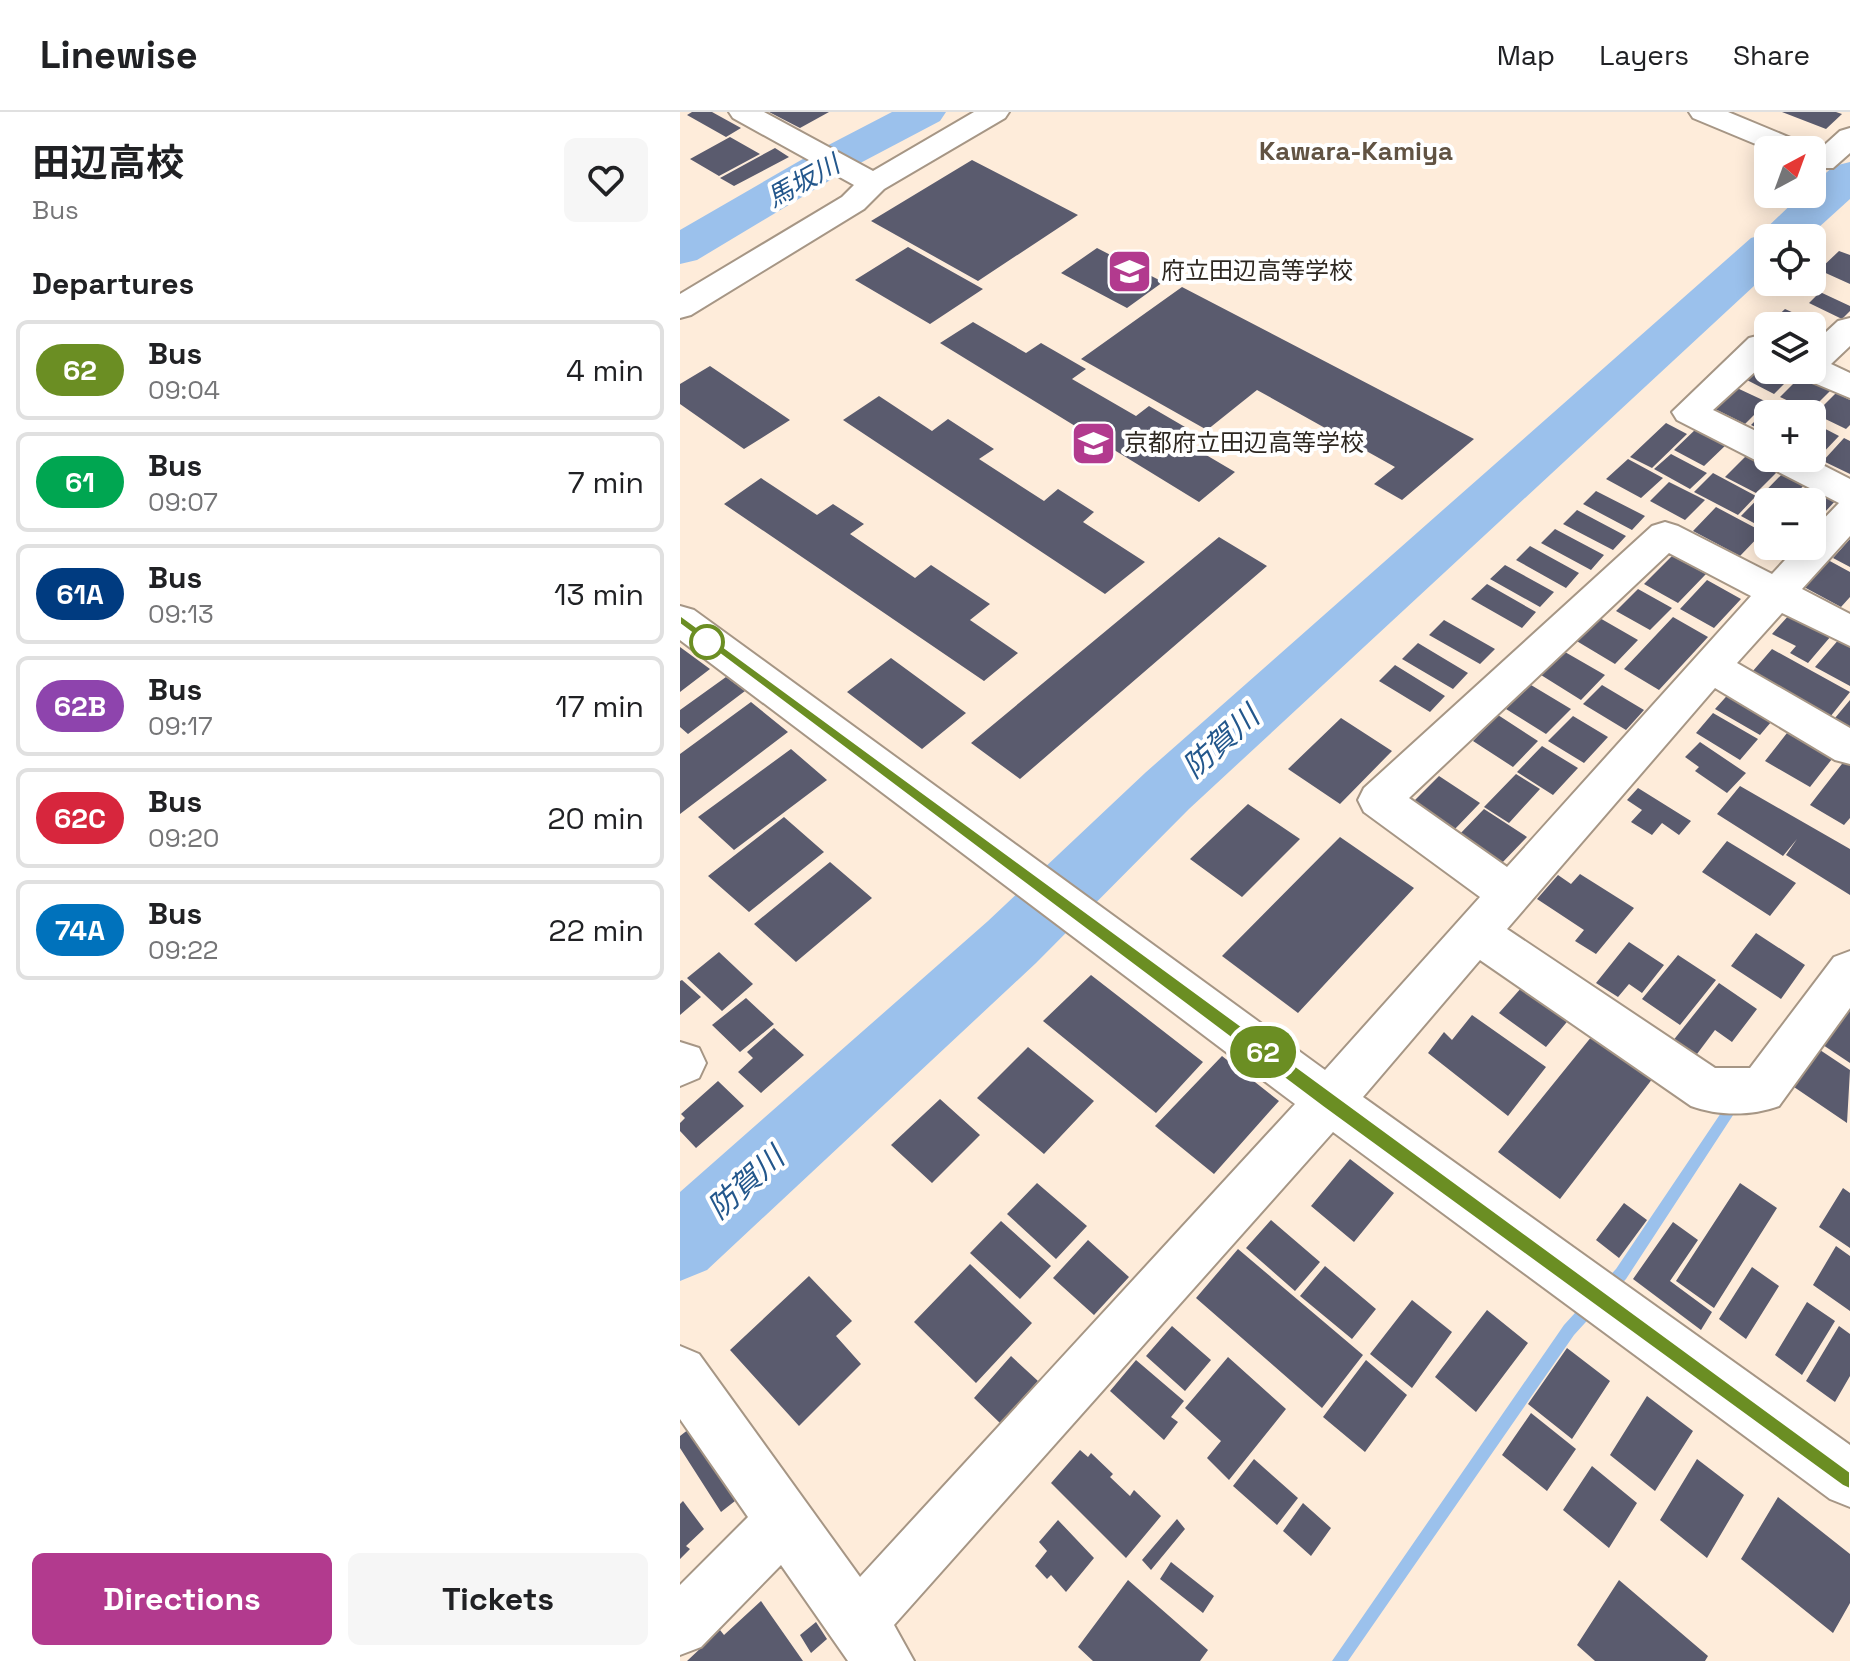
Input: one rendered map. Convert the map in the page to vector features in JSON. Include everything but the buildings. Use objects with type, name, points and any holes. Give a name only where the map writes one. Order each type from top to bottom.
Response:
[{"type":"street","points":[[743,112],[861,177]]},
{"type":"street","points":[[680,308],[853,203],[861,177],[995,112]]},
{"type":"street","points":[[1703,112],[1761,136]]},
{"type":"street","points":[[1826,159],[1850,137]]},
{"type":"street","points":[[1826,350],[1850,328]]},
{"type":"street","points":[[1754,352],[1689,412],[1754,445]]},
{"type":"street","points":[[1826,376],[1850,387]]},
{"type":"street","points":[[1807,472],[1850,494]]},
{"type":"street","points":[[680,1373],[871,1642],[1475,932],[1850,513]]},
{"type":"street","points":[[1509,893],[1379,800],[1665,535],[1850,631]]},
{"type":"street","points":[[680,620],[1329,1101],[1850,1479]]},
{"type":"street","points":[[1710,666],[1850,748]]},
{"type":"street","points":[[1475,932],[1708,1090],[1762,1090],[1850,971]]},
{"type":"street","points":[[680,1626],[785,1520]]},
{"type":"waterway","name":"馬坂川","points":[[680,250],[831,161],[925,112]]},
{"type":"waterway","name":"防賀川","points":[[1796,224],[1850,175]]},
{"type":"waterway","name":"防賀川","points":[[680,1243],[1012,942],[1167,791],[1754,261]]},
{"type":"waterway","points":[[1607,1289],[1621,1274],[1735,1102]]},
{"type":"waterway","points":[[1339,1661],[1569,1330],[1590,1307]]},
{"type":"bus line","name":"62","points":[[680,620],[1329,1101],[1850,1479]]},
{"type":"place","name":"府立田辺高等学校","points":[[1130,271]]},
{"type":"place","name":"京都府立田辺高等学校","points":[[1093,443]]},
{"type":"district","name":"Kawara-Kamiya","points":[[1356,151]]}]
